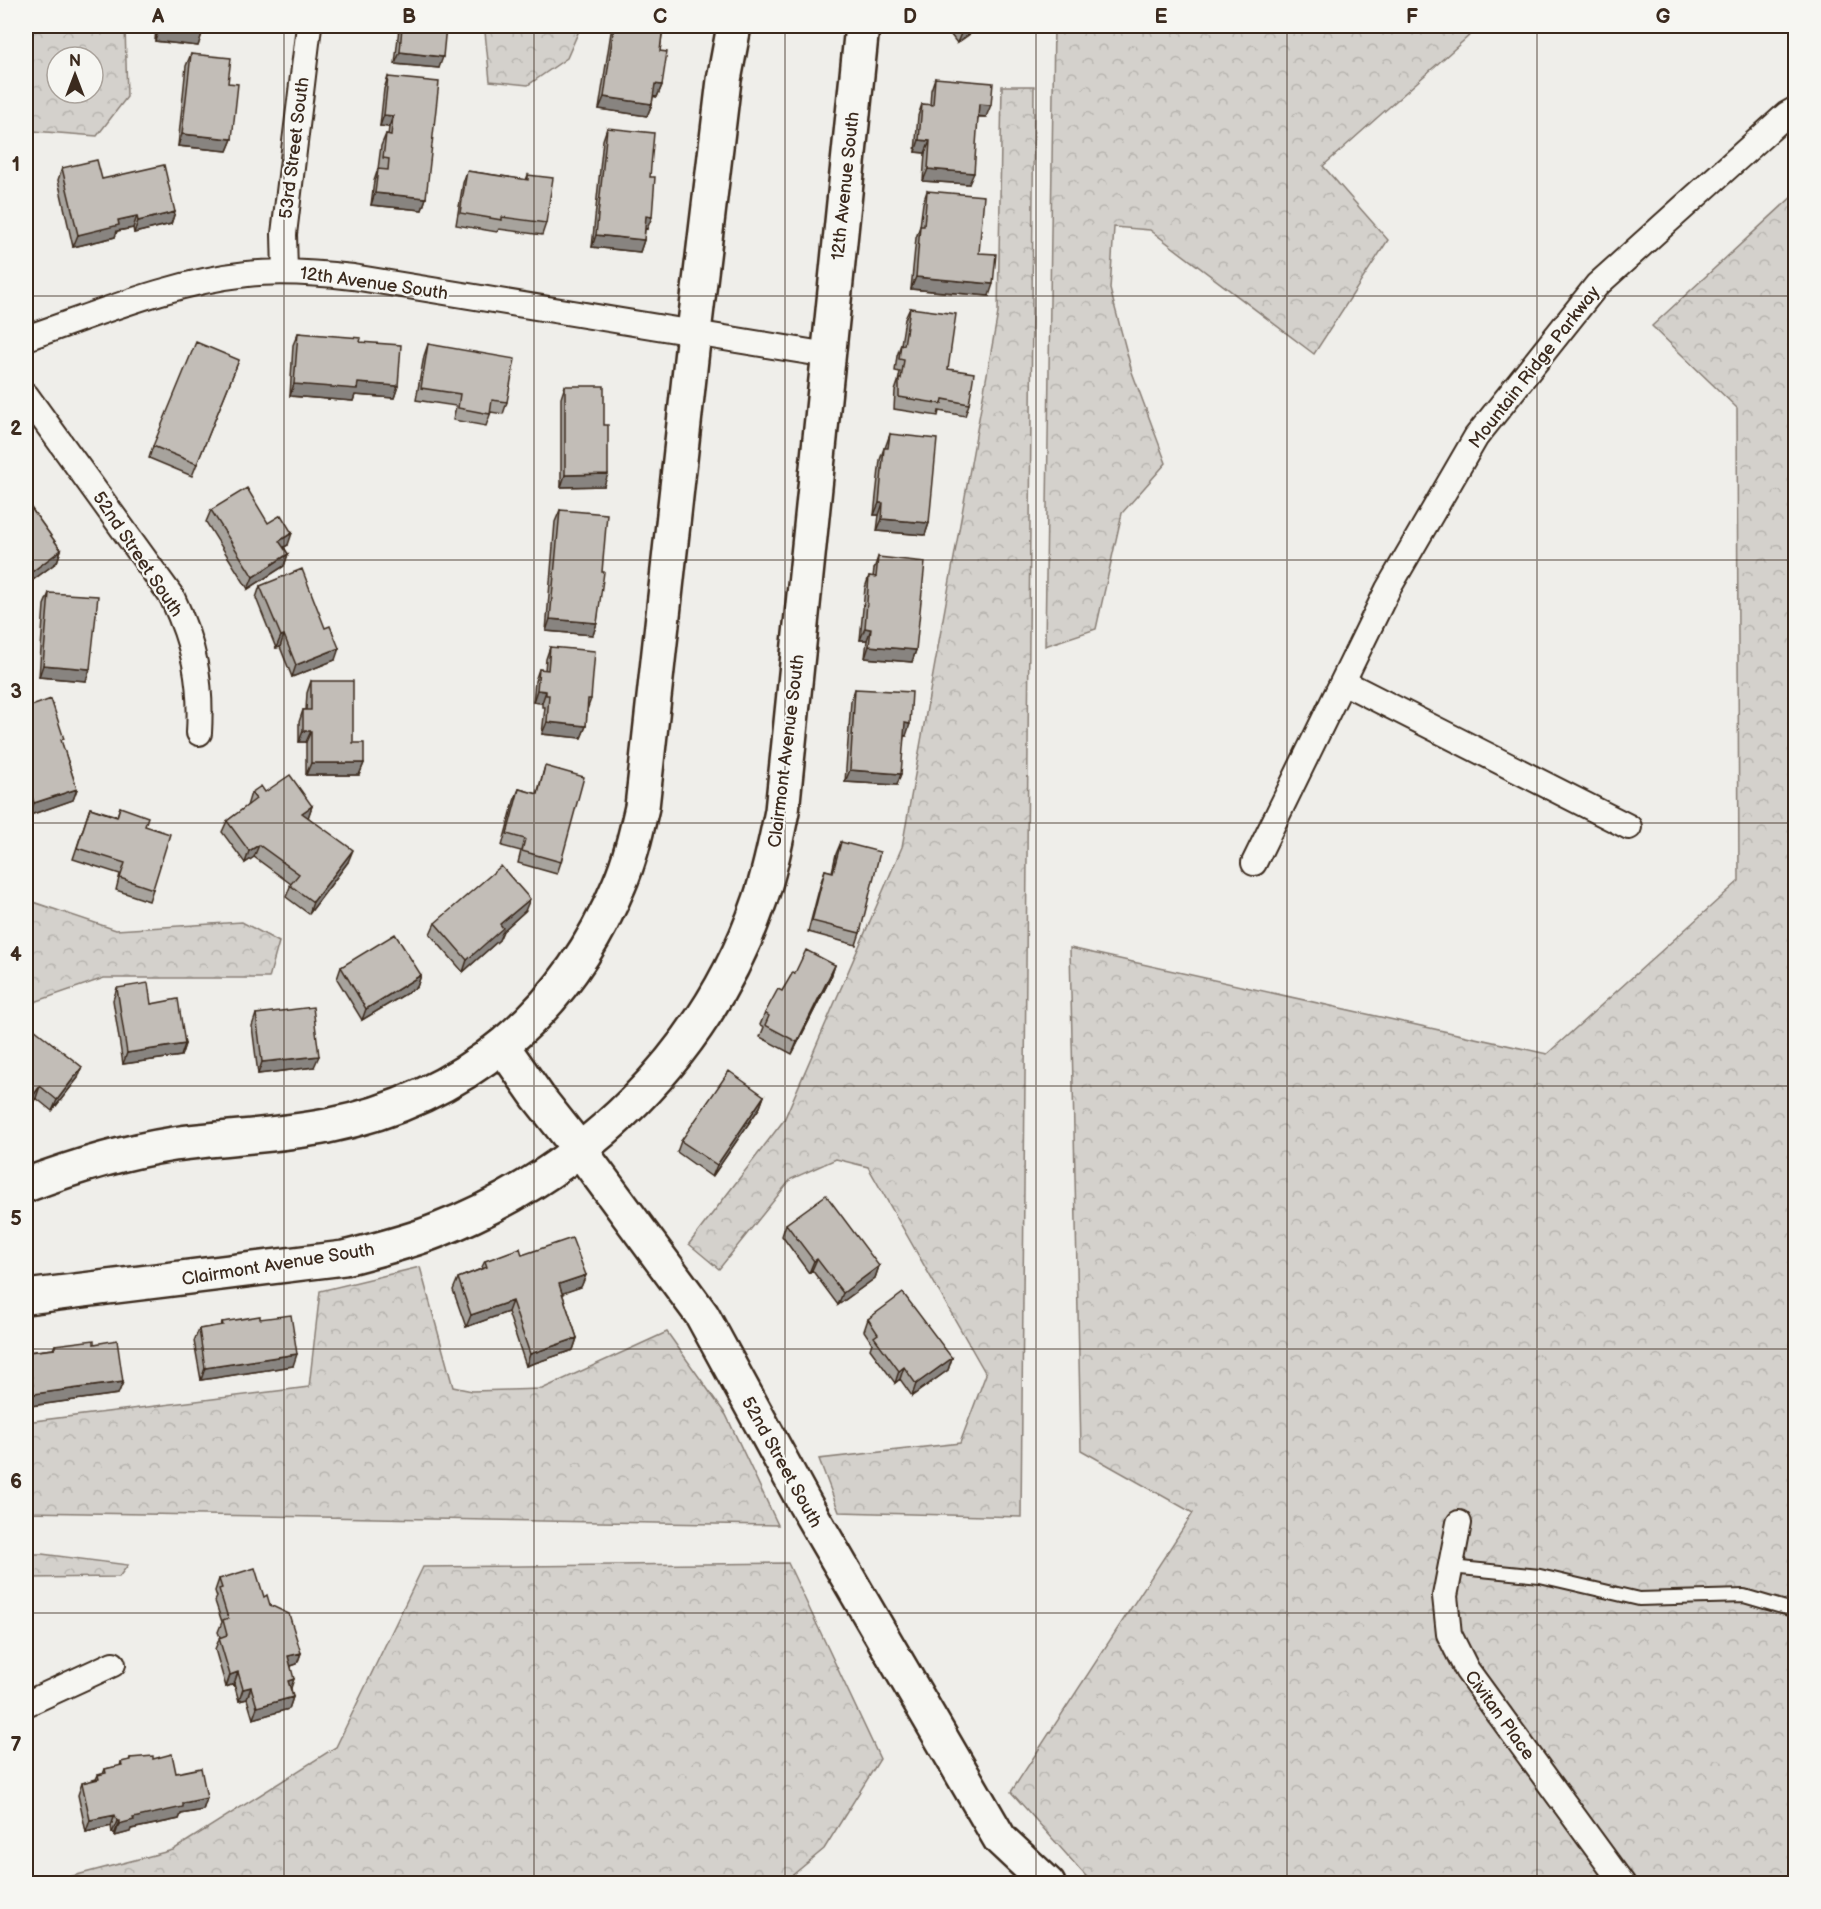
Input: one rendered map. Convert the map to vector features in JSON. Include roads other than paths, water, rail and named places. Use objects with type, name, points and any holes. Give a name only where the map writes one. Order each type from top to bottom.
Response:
[{"type":"street","name":"53rd Street South","points":[[285,272],[284,234],[309,26]]},
{"type":"street","points":[[26,1185],[126,1152],[174,1144],[292,1132],[365,1116],[400,1104],[436,1088],[503,1047],[559,988],[583,955],[620,884],[633,846],[642,807],[694,332],[724,80],[734,26]]},
{"type":"street","name":"12th Avenue South","points":[[26,338],[174,288],[248,273],[285,272],[353,277],[828,355],[862,26]]},
{"type":"street","name":"Mountain Ridge Parkway","points":[[1254,863],[1388,589],[1476,437],[1596,285],[1787,114],[1796,109]]},
{"type":"street","name":"Clairmont Avenue South","points":[[26,1297],[297,1265],[344,1258],[390,1247],[435,1232],[501,1201],[546,1174],[614,1122],[646,1091],[700,1022],[723,984],[760,900],[773,856],[782,811],[828,355]]},
{"type":"street","name":"52nd Street South","points":[[26,395],[172,597],[193,649],[200,695],[199,733]]},
{"type":"street","points":[[1343,682],[1629,827]]},
{"type":"street","name":"52nd Street South","points":[[503,1047],[702,1315],[805,1504],[1000,1839],[1048,1884]]},
{"type":"street","name":"Civitan Place","points":[[1459,1523],[1445,1596],[1449,1634],[1467,1670],[1623,1884]]},
{"type":"street","points":[[26,1704],[113,1665]]},
{"type":"lane","points":[[1451,1567],[1540,1576],[1639,1599],[1744,1596],[1796,1611]]}]
